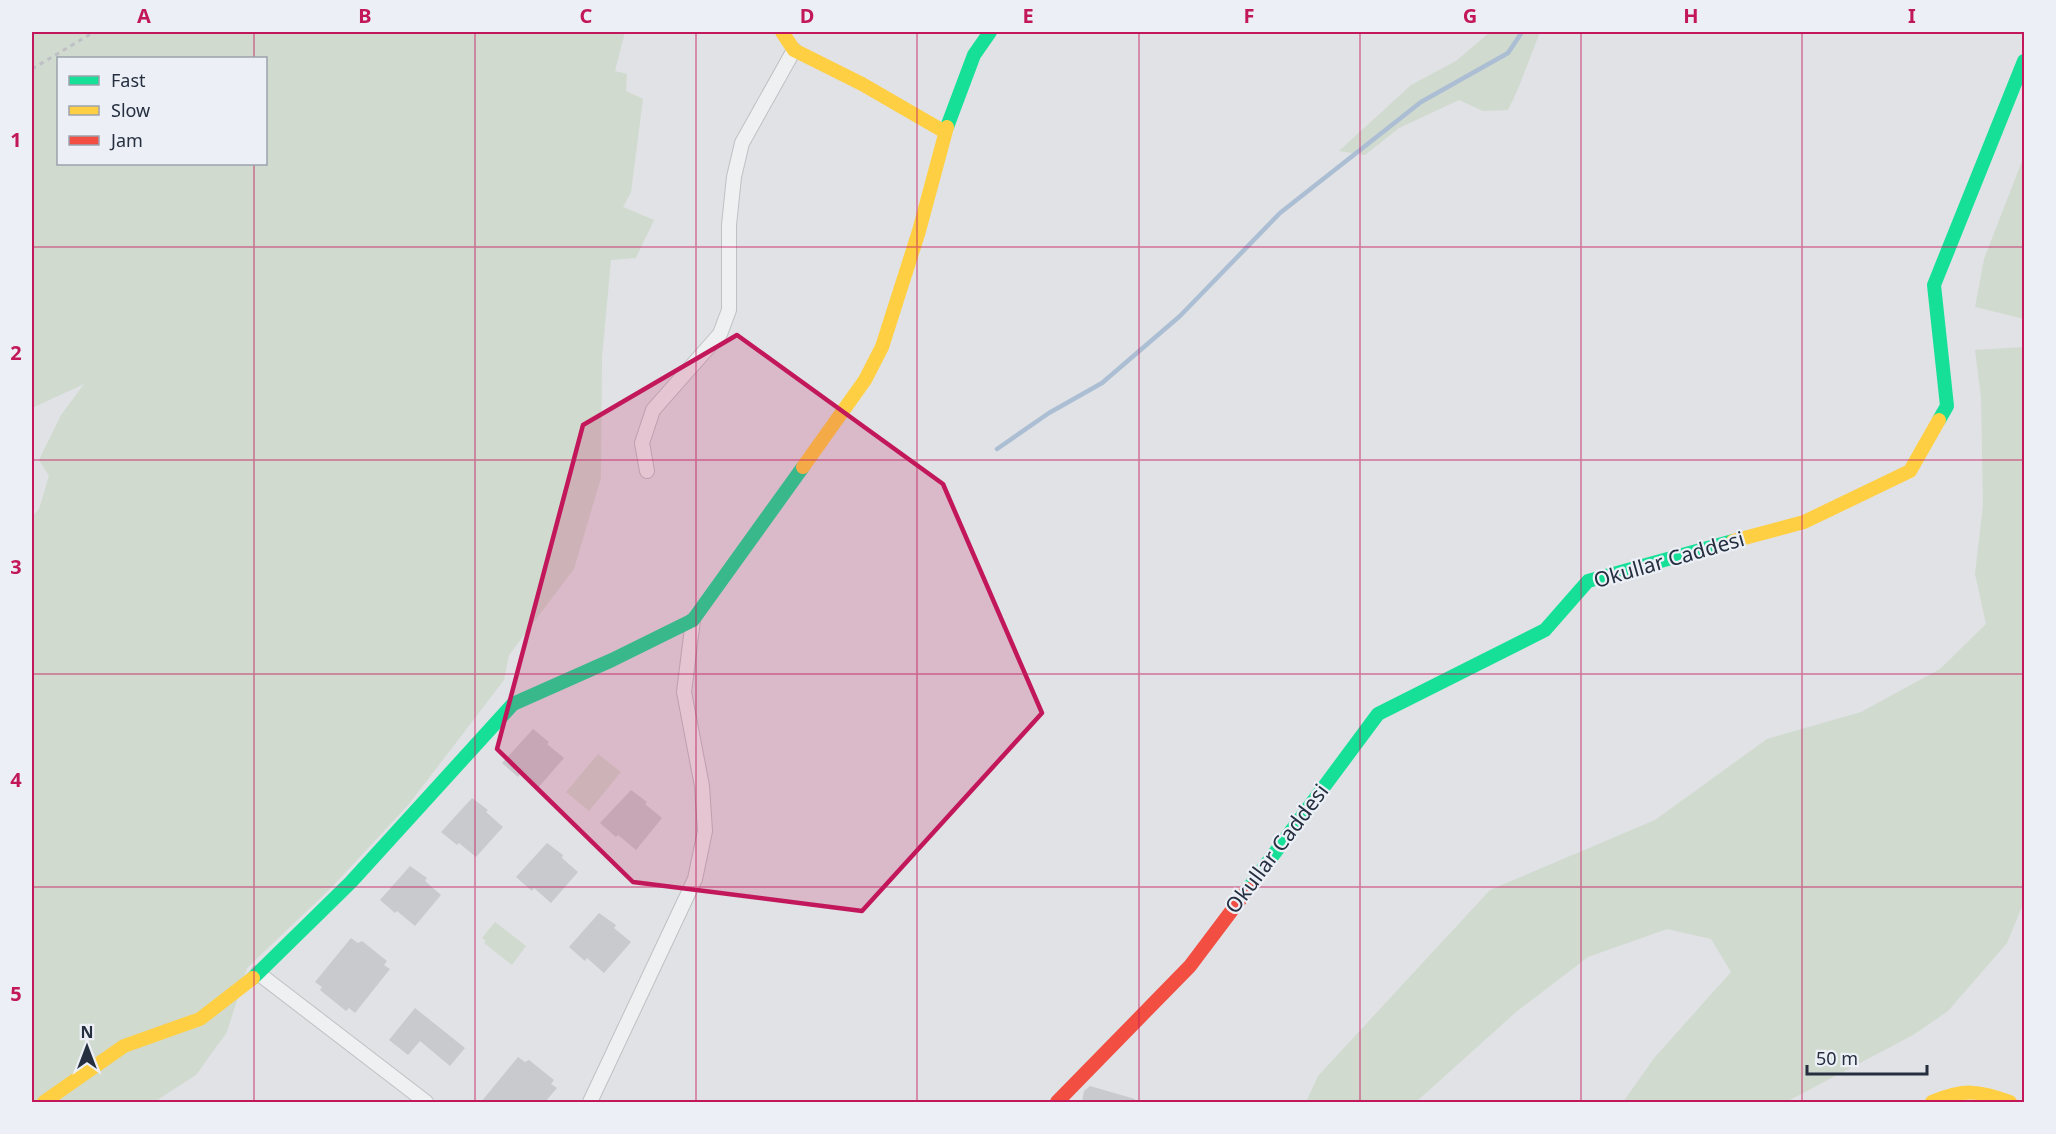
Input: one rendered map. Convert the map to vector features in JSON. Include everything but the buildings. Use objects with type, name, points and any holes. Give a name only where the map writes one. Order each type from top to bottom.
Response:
[{"type":"street","points":[[782,32],[794,50],[862,84],[945,132]]},
{"type":"street","points":[[590,1102],[695,879],[705,831],[702,786],[684,692],[693,621],[864,380],[882,347],[919,231],[945,132],[974,55],[990,32]]},
{"type":"street","points":[[647,471],[642,443],[653,410],[720,334],[729,310],[729,225],[734,177],[742,143],[794,50]]},
{"type":"street","name":"Okullar Caddesi","points":[[1057,1102],[1190,966],[1378,714],[1545,630],[1588,581],[1804,522],[1910,471],[1947,406],[1934,285],[2025,61]]},
{"type":"street","points":[[44,1102],[124,1046],[200,1019],[244,986],[351,882],[513,704],[693,621]]},
{"type":"street","points":[[258,973],[426,1102]]},
{"type":"street","points":[[1932,1102],[1954,1092],[1982,1091],[2010,1102]]},
{"type":"path","points":[[32,69],[94,32]]},
{"type":"highlighted area","points":[[737,335],[943,484],[1042,713],[862,911],[633,882],[497,749],[583,425]]},
{"type":"shaded area","points":[[32,32],[625,32],[615,71],[627,74],[626,91],[643,99],[631,192],[623,207],[654,220],[636,258],[611,260],[602,357],[601,478],[574,569],[509,655],[504,680],[409,804],[332,887],[247,968],[227,1032],[196,1075],[154,1102],[32,1102],[32,517],[39,509],[49,476],[39,460],[61,415],[84,384],[32,408]]},
{"type":"shaded area","points":[[1490,32],[1540,32],[1508,110],[1483,111],[1459,100],[1399,128],[1365,155],[1339,151],[1411,85],[1456,61]]},
{"type":"shaded area","points":[[2024,156],[2024,319],[1975,307],[1984,259]]},
{"type":"shaded area","points":[[2024,347],[2024,902],[2007,943],[1948,1011],[1913,1035],[1786,1102],[1623,1102],[1655,1057],[1731,972],[1711,939],[1667,929],[1588,957],[1516,1012],[1416,1102],[1306,1102],[1318,1076],[1490,890],[1655,820],[1767,739],[1861,712],[1940,669],[1986,624],[1975,574],[1983,505],[1981,398],[1975,350]]},
{"type":"shaded area","points":[[598,754],[621,772],[589,811],[566,792]]},
{"type":"shaded area","points":[[495,922],[526,946],[512,965],[484,943],[486,941],[482,938]]},
{"type":"waterway","points":[[997,449],[1049,413],[1102,383],[1180,316],[1280,213],[1421,102],[1508,53],[1522,32]]},
{"type":"traffic: fast","points":[[947,127],[974,55],[990,32]]},
{"type":"traffic: fast","points":[[1939,420],[1947,406],[1934,285],[2024,61]]},
{"type":"traffic: fast","points":[[253,978],[351,882],[513,704],[612,660],[693,620],[803,467]]},
{"type":"traffic: fast","points":[[1248,889],[1378,714],[1545,630],[1588,581],[1733,541]]},
{"type":"traffic: slow","points":[[782,32],[794,50],[862,84],[945,132]]},
{"type":"traffic: slow","points":[[803,467],[865,380],[882,347],[919,231],[947,127]]},
{"type":"traffic: slow","points":[[1733,541],[1804,522],[1910,471],[1939,420]]},
{"type":"traffic: slow","points":[[44,1102],[124,1046],[200,1019],[253,978]]},
{"type":"traffic: slow","points":[[1932,1102],[1962,1093],[1979,1093],[2010,1102]]},
{"type":"traffic: jam","points":[[1057,1102],[1190,966],[1248,889]]}]
